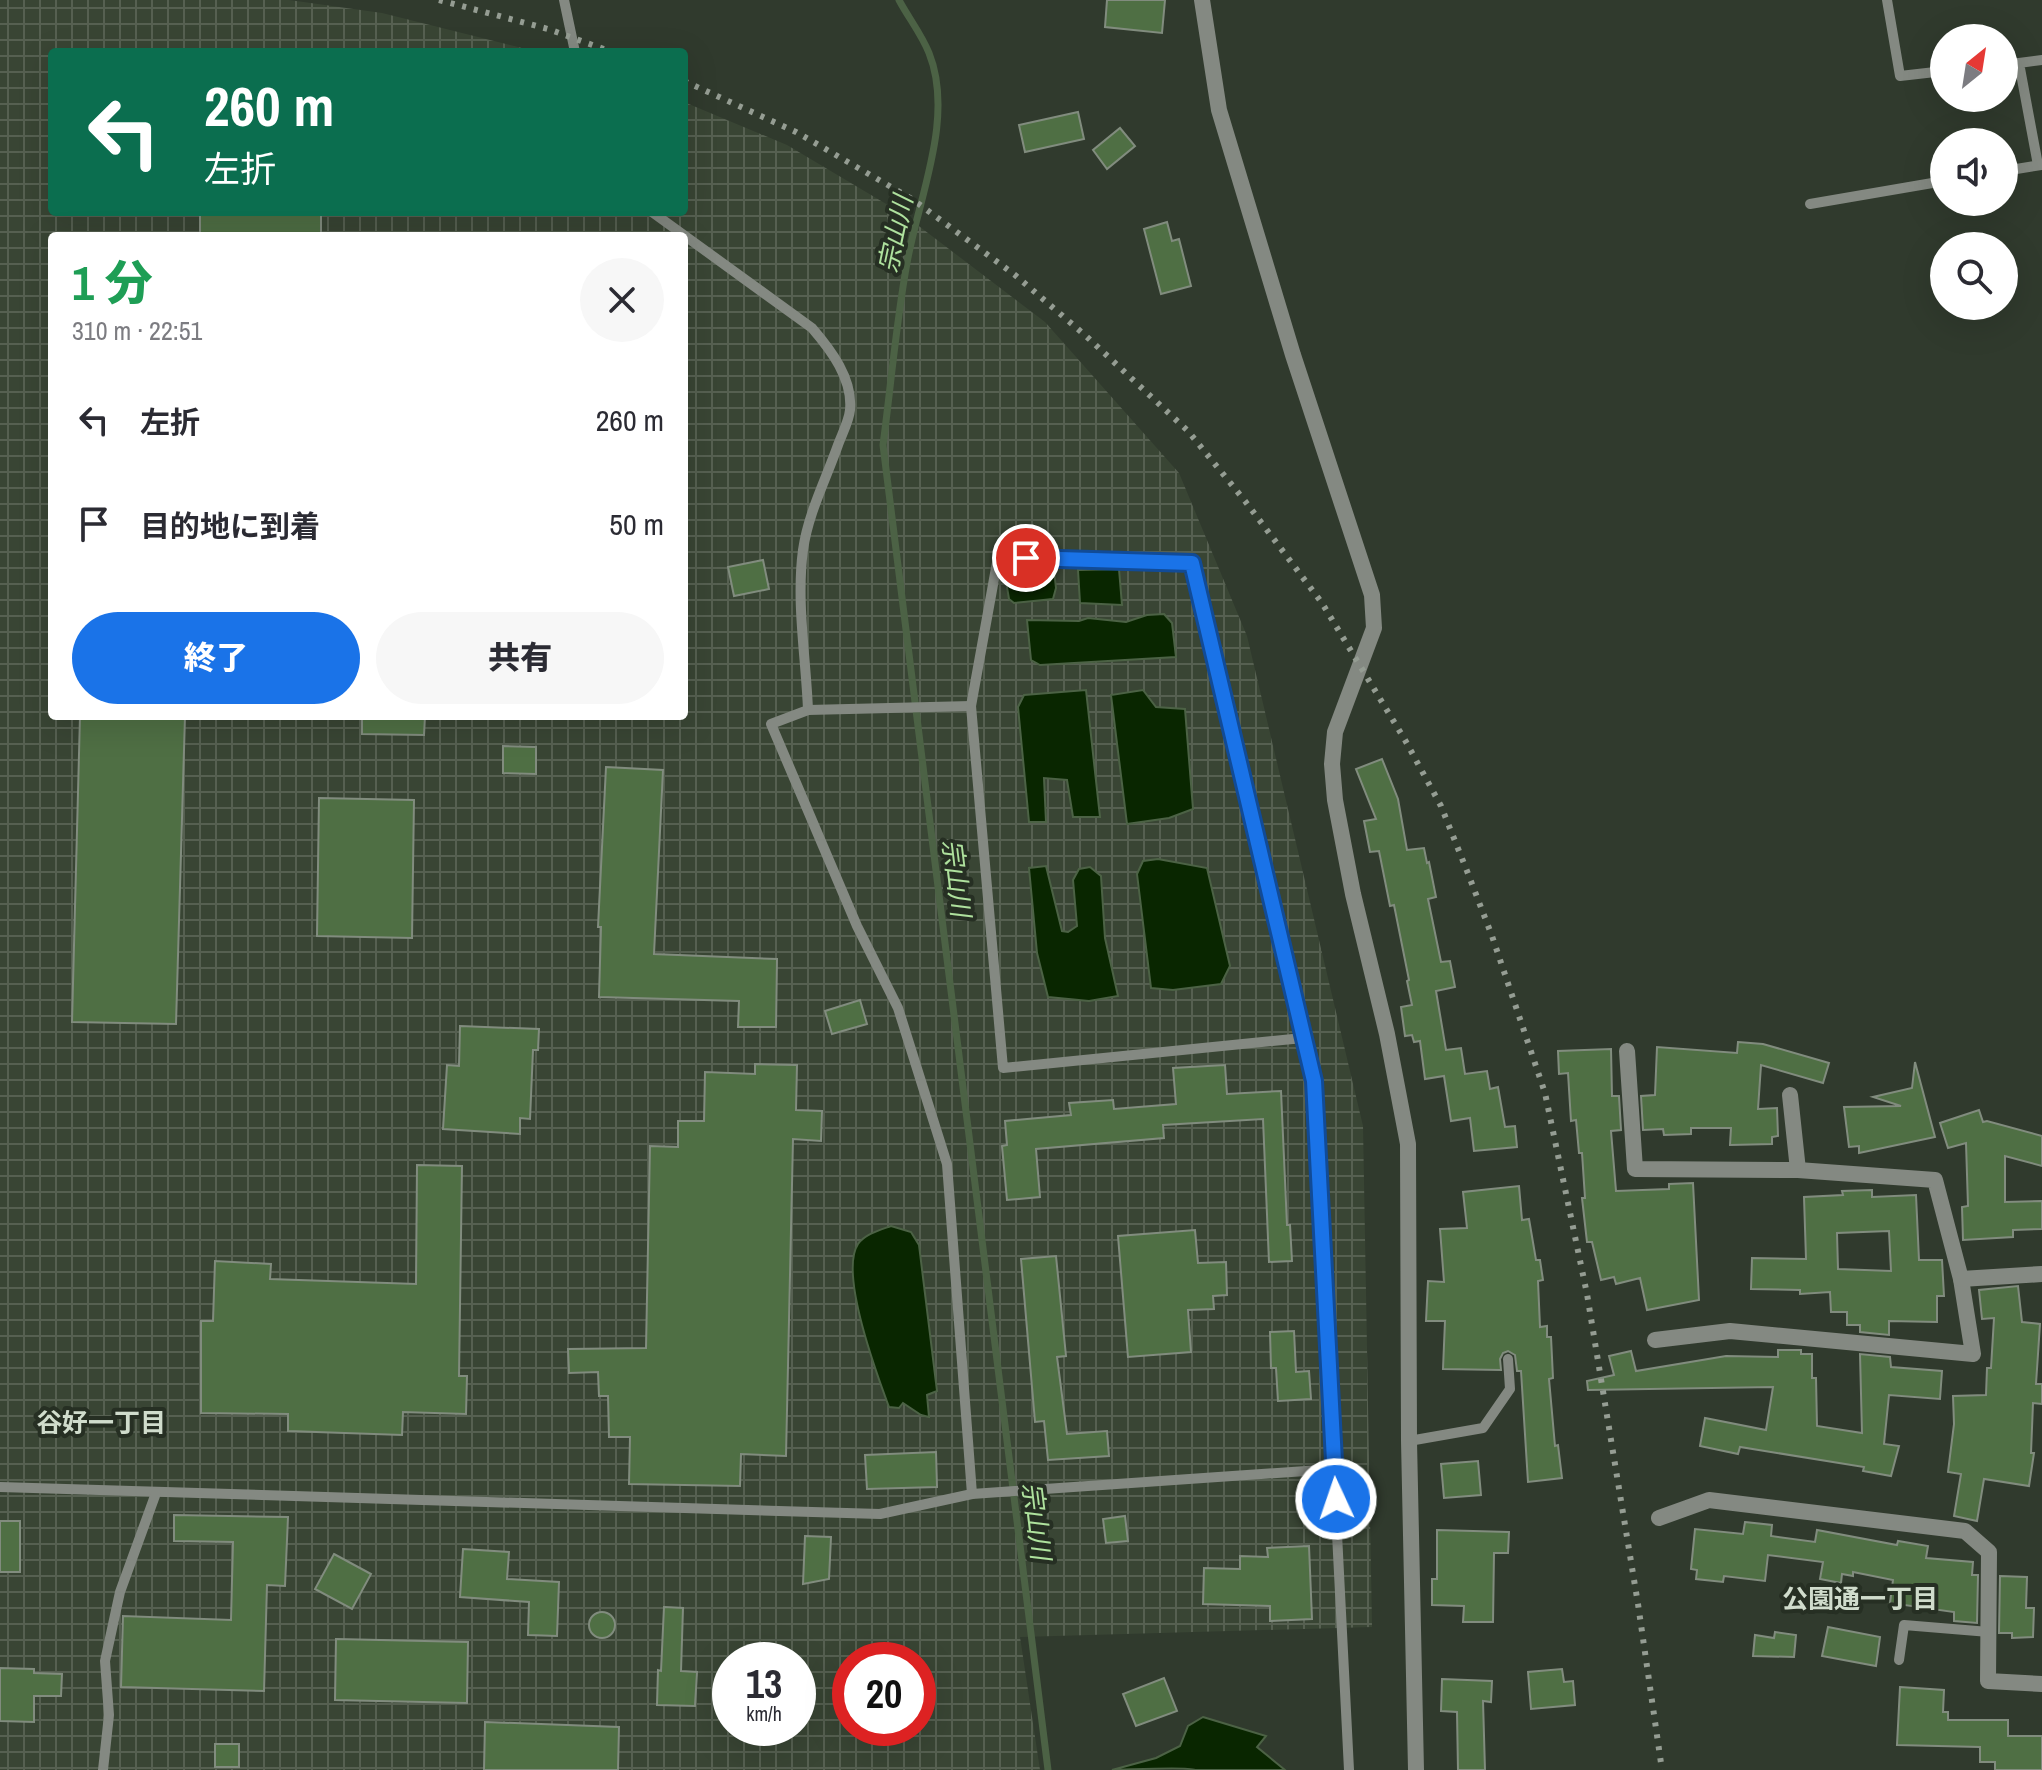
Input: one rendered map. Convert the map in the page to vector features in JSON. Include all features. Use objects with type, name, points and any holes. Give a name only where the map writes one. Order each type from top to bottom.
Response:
[{"type":"street","points":[[1202,0],[1219,110],[1293,355],[1372,595],[1374,628],[1335,732],[1332,764],[1335,800],[1353,894],[1387,1034],[1408,1144],[1409,1441],[1416,1770]]},
{"type":"street","points":[[1627,1051],[1635,1169],[1798,1170],[1935,1180],[1961,1279],[1973,1354],[1730,1331],[1655,1340]]},
{"type":"street","points":[[1790,1095],[1798,1170]]},
{"type":"street","points":[[1961,1279],[2042,1274]]},
{"type":"street","points":[[1659,1518],[1709,1500],[1965,1531],[1989,1552],[1988,1681],[2042,1684]]},
{"type":"lane","points":[[564,0],[574,48]]},
{"type":"lane","points":[[1887,0],[1900,76],[1930,73]]},
{"type":"lane","points":[[2018,169],[2040,165],[2019,63],[2042,60]]},
{"type":"lane","points":[[1810,204],[1930,183]]},
{"type":"lane","points":[[658,216],[680,232]]},
{"type":"lane","points":[[688,238],[812,328],[830,349],[842,372],[850,411],[803,548],[801,575],[808,710]]},
{"type":"lane","points":[[1303,1038],[1003,1068],[971,706],[998,557],[1192,563],[1314,1081],[1349,1770]]},
{"type":"lane","points":[[971,706],[808,710],[771,724],[857,926],[898,1008],[947,1164],[972,1494]]},
{"type":"lane","points":[[1409,1441],[1483,1428],[1510,1389],[1508,1359]]},
{"type":"lane","points":[[0,1487],[880,1514],[972,1494],[1335,1469]]},
{"type":"lane","points":[[103,1770],[109,1715],[105,1661],[120,1592],[156,1493]]},
{"type":"lane","points":[[1899,1660],[1904,1625],[1989,1632]]},
{"type":"shaded area","points":[[0,0],[289,0],[382,13],[522,48],[48,48],[48,216],[688,216],[688,104],[787,145],[903,214],[1045,322],[1179,473],[1247,636],[1363,1126],[1372,1627],[1020,1637],[1040,1770],[0,1770]]},
{"type":"shaded area","points":[[1017,561],[1053,563],[1056,588],[1053,599],[1014,603],[1009,599],[1004,569]]},
{"type":"shaded area","points":[[1119,569],[1122,605],[1080,603],[1078,570]]},
{"type":"shaded area","points":[[1164,614],[1172,623],[1176,657],[1040,665],[1031,660],[1027,620],[1079,621],[1088,618],[1126,622],[1147,615]]},
{"type":"shaded area","points":[[1086,690],[1100,817],[1073,817],[1067,780],[1044,778],[1046,822],[1029,822],[1018,707],[1024,695]]},
{"type":"shaded area","points":[[1143,690],[1156,707],[1185,709],[1193,809],[1169,818],[1127,824],[1111,695]]},
{"type":"shaded area","points":[[1158,859],[1207,868],[1230,966],[1221,984],[1173,990],[1151,988],[1137,874],[1143,861]]},
{"type":"shaded area","points":[[1046,866],[1062,931],[1068,932],[1077,926],[1073,880],[1079,869],[1090,867],[1101,876],[1105,938],[1118,996],[1089,1001],[1048,997],[1037,953],[1029,868]]},
{"type":"shaded area","points":[[891,1226],[911,1232],[919,1245],[937,1391],[927,1395],[929,1417],[903,1403],[899,1408],[889,1407],[856,1300],[853,1258],[858,1244],[869,1235]]},
{"type":"shaded area","points":[[1203,1717],[1266,1736],[1257,1747],[1285,1770],[1112,1770],[1156,1758],[1180,1746],[1188,1726]]},
{"type":"building","points":[[1107,0],[1165,0],[1162,33],[1105,27]]},
{"type":"building","points":[[1078,112],[1084,139],[1025,152],[1019,125]]},
{"type":"building","points":[[1120,128],[1135,146],[1107,169],[1093,150]]},
{"type":"building","points":[[200,216],[321,216],[321,232],[200,232]]},
{"type":"building","points":[[1167,222],[1172,241],[1179,239],[1191,286],[1161,294],[1144,229]]},
{"type":"building","points":[[763,560],[769,589],[734,596],[728,567]]},
{"type":"building","points":[[80,720],[185,720],[176,1024],[72,1022]]},
{"type":"building","points":[[362,720],[425,720],[424,735],[362,734]]},
{"type":"building","points":[[503,746],[536,747],[536,774],[503,773]]},
{"type":"building","points":[[1382,759],[1398,799],[1407,850],[1424,848],[1429,862],[1436,897],[1428,899],[1441,962],[1450,961],[1455,987],[1436,991],[1446,1050],[1461,1048],[1465,1074],[1487,1071],[1490,1089],[1498,1087],[1505,1127],[1515,1126],[1517,1147],[1474,1151],[1470,1118],[1451,1121],[1444,1076],[1425,1079],[1420,1041],[1414,1042],[1412,1035],[1405,1036],[1401,1007],[1412,1005],[1409,980],[1379,851],[1370,852],[1364,821],[1376,819],[1356,769]]},
{"type":"building","points":[[606,767],[663,770],[654,954],[777,959],[776,1027],[738,1027],[739,1001],[599,997],[601,927],[598,927]]},
{"type":"building","points":[[319,798],[414,800],[412,938],[317,936]]},
{"type":"building","points":[[860,1000],[867,1024],[832,1034],[825,1011]]},
{"type":"building","points":[[460,1026],[539,1029],[538,1050],[533,1050],[530,1119],[520,1118],[520,1134],[443,1129],[447,1065],[459,1066]]},
{"type":"building","points":[[1738,1042],[1763,1044],[1829,1063],[1823,1083],[1761,1065],[1758,1109],[1777,1108],[1778,1136],[1772,1137],[1772,1144],[1730,1145],[1731,1128],[1691,1128],[1691,1134],[1664,1135],[1663,1129],[1643,1130],[1641,1096],[1655,1095],[1657,1047],[1737,1053]]},
{"type":"building","points":[[1611,1049],[1612,1096],[1619,1096],[1621,1130],[1611,1131],[1616,1191],[1669,1189],[1669,1184],[1693,1183],[1699,1300],[1647,1310],[1640,1278],[1616,1284],[1614,1277],[1601,1280],[1592,1242],[1587,1242],[1582,1198],[1585,1198],[1582,1153],[1579,1153],[1576,1120],[1571,1121],[1568,1073],[1559,1074],[1558,1051]]},
{"type":"building","points":[[1915,1062],[1935,1137],[1859,1153],[1859,1146],[1849,1147],[1844,1107],[1901,1106],[1873,1097],[1912,1088]]},
{"type":"building","points":[[755,1064],[797,1065],[796,1110],[822,1111],[821,1141],[793,1139],[786,1456],[741,1454],[740,1486],[629,1484],[630,1437],[609,1437],[608,1396],[599,1396],[598,1372],[569,1373],[568,1349],[646,1348],[650,1146],[678,1147],[678,1121],[704,1121],[705,1072],[755,1074]]},
{"type":"building","points":[[1225,1065],[1227,1094],[1281,1091],[1287,1225],[1290,1225],[1292,1261],[1269,1262],[1263,1119],[1163,1125],[1164,1138],[1036,1149],[1040,1197],[1007,1200],[1002,1146],[1007,1145],[1005,1121],[1071,1115],[1069,1103],[1113,1100],[1114,1109],[1176,1104],[1173,1068]]},
{"type":"building","points":[[1979,1110],[1983,1122],[2042,1136],[2042,1166],[2005,1156],[2005,1202],[2042,1201],[2042,1229],[2013,1230],[2013,1237],[1963,1240],[1962,1207],[1968,1206],[1966,1143],[1948,1148],[1940,1123]]},
{"type":"building","points":[[417,1165],[462,1166],[459,1376],[467,1376],[466,1414],[403,1412],[402,1435],[288,1431],[288,1414],[201,1413],[201,1321],[213,1321],[215,1261],[271,1264],[270,1279],[416,1284]]},
{"type":"building","points":[[1519,1186],[1522,1220],[1529,1219],[1543,1280],[1538,1281],[1540,1327],[1547,1326],[1547,1337],[1551,1337],[1553,1378],[1549,1379],[1555,1446],[1558,1445],[1562,1478],[1528,1482],[1521,1371],[1517,1371],[1515,1355],[1508,1351],[1503,1353],[1501,1370],[1443,1369],[1445,1321],[1426,1321],[1428,1281],[1444,1282],[1440,1229],[1467,1228],[1463,1192]]},
{"type":"building","points":[[1872,1190],[1872,1197],[1916,1195],[1919,1260],[1942,1260],[1944,1296],[1937,1296],[1937,1322],[1889,1321],[1889,1335],[1860,1332],[1860,1325],[1847,1325],[1847,1312],[1831,1312],[1830,1292],[1800,1294],[1800,1290],[1751,1289],[1752,1258],[1806,1259],[1804,1197],[1843,1195],[1842,1191]],"holes":[[[1889,1231],[1891,1271],[1838,1269],[1837,1233]]]},
{"type":"building","points":[[1195,1230],[1198,1263],[1226,1262],[1227,1295],[1213,1296],[1214,1309],[1188,1310],[1191,1352],[1128,1357],[1118,1236]]},
{"type":"building","points":[[1056,1256],[1066,1356],[1057,1357],[1067,1434],[1107,1431],[1109,1456],[1048,1460],[1044,1421],[1035,1422],[1021,1259]]},
{"type":"building","points":[[2018,1286],[2022,1322],[2040,1324],[2036,1384],[2042,1384],[2042,1404],[2033,1403],[2031,1453],[2034,1453],[2029,1486],[1984,1479],[1977,1521],[1954,1516],[1961,1474],[1948,1472],[1954,1424],[1953,1396],[1986,1395],[1987,1368],[1991,1368],[1994,1318],[1982,1319],[1979,1290]]},
{"type":"building","points":[[1294,1331],[1296,1372],[1309,1371],[1311,1399],[1278,1401],[1276,1368],[1271,1368],[1270,1332]]},
{"type":"building","points":[[1778,1350],[1801,1350],[1801,1354],[1812,1354],[1817,1426],[1862,1433],[1860,1354],[1890,1357],[1891,1367],[1942,1371],[1940,1399],[1889,1395],[1884,1444],[1899,1446],[1891,1476],[1863,1471],[1864,1467],[1740,1447],[1738,1454],[1700,1446],[1705,1418],[1766,1430],[1773,1387],[1588,1390],[1587,1381],[1614,1375],[1609,1356],[1631,1351],[1636,1371],[1726,1356],[1778,1357]]},
{"type":"building","points":[[936,1452],[937,1487],[867,1489],[865,1455]]},
{"type":"building","points":[[1478,1461],[1481,1495],[1444,1498],[1441,1464]]},
{"type":"building","points":[[174,1515],[288,1517],[285,1586],[267,1585],[264,1691],[121,1687],[123,1616],[231,1620],[233,1542],[174,1541]]},
{"type":"building","points":[[1125,1516],[1128,1541],[1106,1543],[1103,1519]]},
{"type":"building","points":[[0,1521],[20,1521],[20,1572],[0,1572]]},
{"type":"building","points":[[1745,1522],[1772,1525],[1771,1536],[1815,1542],[1817,1530],[1897,1545],[1898,1541],[1928,1546],[1926,1558],[1973,1562],[1972,1575],[1978,1575],[1977,1623],[1954,1621],[1954,1612],[1890,1603],[1893,1580],[1853,1572],[1853,1576],[1842,1574],[1841,1583],[1820,1579],[1823,1562],[1768,1555],[1765,1581],[1724,1576],[1723,1582],[1696,1579],[1697,1570],[1691,1569],[1695,1529],[1743,1534]]},
{"type":"building","points":[[1437,1530],[1509,1532],[1508,1553],[1494,1553],[1493,1622],[1463,1622],[1464,1606],[1432,1605],[1432,1579],[1437,1579]]},
{"type":"building","points":[[805,1536],[831,1537],[829,1579],[803,1584]]},
{"type":"building","points":[[1309,1546],[1312,1619],[1270,1621],[1270,1606],[1203,1604],[1204,1568],[1240,1569],[1240,1556],[1268,1557],[1267,1548]]},
{"type":"building","points":[[463,1549],[509,1552],[507,1579],[559,1582],[557,1636],[528,1635],[529,1602],[460,1597]]},
{"type":"building","points":[[334,1554],[371,1574],[352,1609],[315,1589]]},
{"type":"building","points":[[2000,1576],[2027,1577],[2026,1608],[2034,1608],[2033,1637],[2012,1638],[2012,1633],[1999,1633]]},
{"type":"building","points":[[664,1607],[683,1608],[681,1671],[697,1672],[695,1706],[657,1705]]},
{"type":"building","points":[[602,1612],[611,1616],[615,1625],[611,1634],[602,1638],[593,1634],[589,1625],[593,1616]]},
{"type":"building","points":[[1828,1627],[1880,1637],[1876,1666],[1822,1656]]},
{"type":"building","points":[[1775,1632],[1796,1635],[1794,1657],[1753,1656],[1755,1635],[1774,1638]]},
{"type":"building","points":[[336,1639],[468,1642],[467,1703],[335,1700]]},
{"type":"building","points":[[0,1668],[62,1674],[61,1696],[34,1696],[34,1722],[0,1721]]},
{"type":"building","points":[[1562,1669],[1564,1682],[1573,1681],[1575,1705],[1531,1709],[1528,1672]]},
{"type":"building","points":[[1164,1678],[1177,1711],[1136,1726],[1123,1694]]},
{"type":"building","points":[[1442,1679],[1492,1681],[1491,1702],[1483,1701],[1485,1770],[1458,1770],[1457,1712],[1441,1711]]},
{"type":"building","points":[[1900,1687],[1944,1690],[1943,1712],[1948,1712],[1948,1720],[2008,1720],[2008,1736],[2042,1736],[2042,1770],[1995,1770],[1995,1762],[1980,1762],[1980,1747],[1897,1745]]},
{"type":"building","points":[[485,1722],[619,1727],[618,1770],[484,1770]]},
{"type":"building","points":[[215,1744],[239,1744],[239,1767],[215,1767]]},
{"type":"waterway","name":"宗山川","points":[[899,0],[929,53],[936,78],[938,104],[932,158],[903,286],[883,445],[1048,1770]]},
{"type":"railway","points":[[439,0],[548,29],[601,48]]},
{"type":"railway","points":[[688,83],[796,132],[912,199],[1015,275],[1086,336],[1188,431],[1245,501],[1322,603],[1405,740],[1441,806],[1467,871],[1545,1093],[1587,1294],[1662,1770]]},
{"type":"district","name":"谷好一丁目","points":[[101,1422]]},
{"type":"district","name":"公園通一丁目","points":[[1860,1598]]},
{"type":"route","points":[[1026,558],[1192,563],[1314,1081],[1336,1499]]}]
